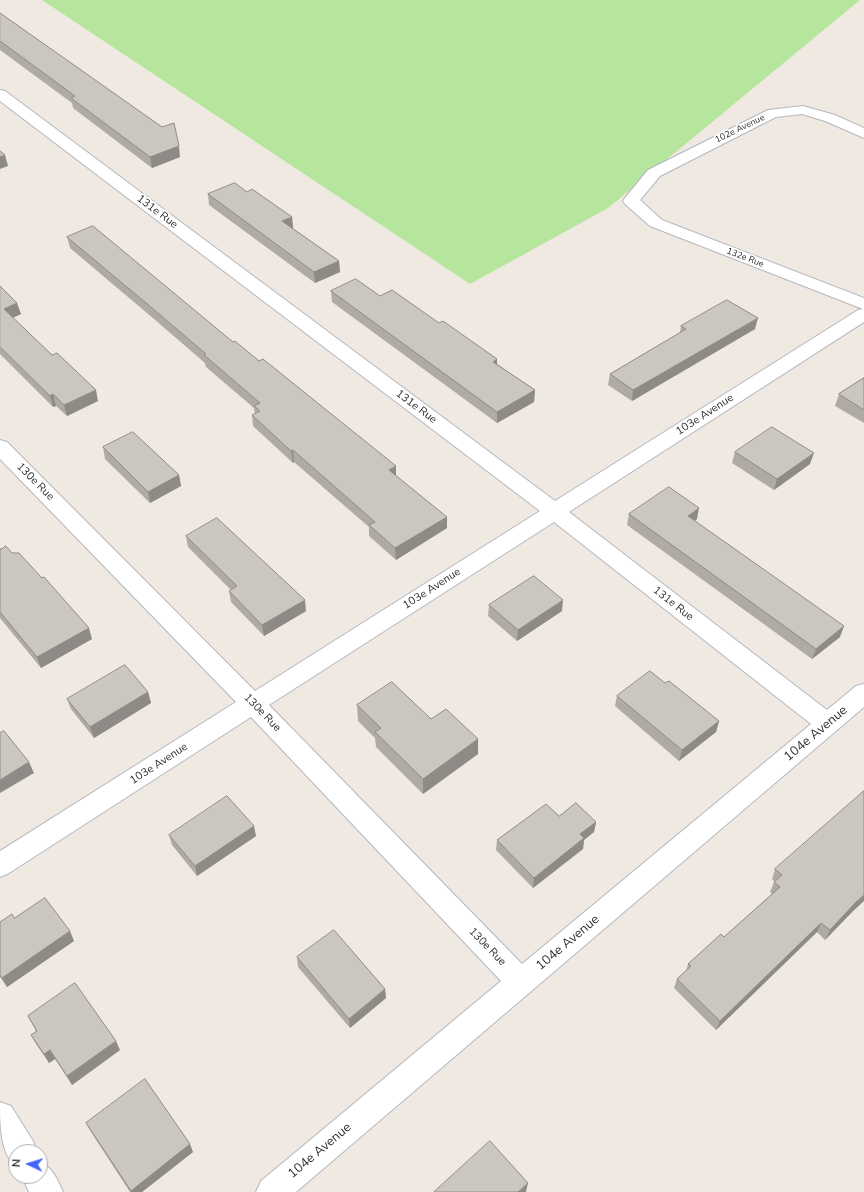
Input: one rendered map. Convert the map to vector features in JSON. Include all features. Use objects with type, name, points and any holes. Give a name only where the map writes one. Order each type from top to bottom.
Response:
[{"type":"street","name":"131e Rue","points":[[0,94],[554,511],[828,724]]},
{"type":"street","name":"102e Avenue","points":[[631,201],[654,173],[773,113],[804,110],[830,118],[864,134]]},
{"type":"street","name":"132e Rue","points":[[631,201],[656,223],[864,304]]},
{"type":"street","name":"103e Avenue","points":[[0,865],[864,314]]},
{"type":"street","name":"130e Rue","points":[[0,447],[252,704],[521,982]]},
{"type":"street","name":"104e Avenue","points":[[272,1192],[864,693]]},
{"type":"street","points":[[0,1117],[17,1144]]},
{"type":"green space","points":[[42,0],[860,0],[608,208],[470,284]]},
{"type":"building","points":[[0,13],[162,127],[174,123],[179,146],[150,157],[71,98],[75,96],[0,41]]},
{"type":"building","points":[[0,151],[5,155],[0,157]]},
{"type":"building","points":[[235,183],[247,192],[252,189],[292,217],[282,221],[339,261],[314,272],[208,194]]},
{"type":"building","points":[[93,226],[233,342],[235,341],[259,361],[263,359],[396,466],[389,470],[447,517],[395,548],[369,525],[375,522],[293,450],[291,451],[252,415],[260,411],[254,406],[260,403],[204,355],[206,354],[67,237]]},
{"type":"building","points":[[356,279],[380,296],[392,290],[439,323],[443,321],[497,359],[493,362],[535,390],[497,412],[331,291]]},
{"type":"building","points":[[0,286],[17,303],[4,309],[52,355],[57,353],[96,390],[64,405],[53,394],[50,396],[0,347]]},
{"type":"building","points":[[727,300],[758,318],[633,390],[610,374],[686,329],[681,326]]},
{"type":"building","points":[[864,378],[864,410],[839,394]]},
{"type":"building","points":[[772,427],[814,453],[777,479],[735,452]]},
{"type":"building","points":[[133,432],[179,475],[148,492],[103,447]]},
{"type":"building","points":[[669,487],[699,508],[688,516],[844,626],[816,649],[629,514]]},
{"type":"building","points":[[217,518],[305,600],[262,625],[229,591],[237,586],[186,536]]},
{"type":"building","points":[[6,546],[12,553],[19,553],[42,578],[44,577],[89,628],[37,657],[0,612],[0,548],[1,549]]},
{"type":"building","points":[[534,576],[563,600],[518,630],[489,605]]},
{"type":"building","points":[[125,665],[148,692],[90,727],[67,699]]},
{"type":"building","points":[[650,671],[665,683],[669,681],[719,721],[682,750],[617,696]]},
{"type":"building","points":[[392,682],[431,719],[446,709],[478,739],[423,779],[375,732],[381,728],[357,705]]},
{"type":"building","points":[[4,731],[29,762],[0,780],[0,733]]},
{"type":"building","points":[[864,791],[864,895],[830,930],[821,923],[720,1021],[677,979],[691,966],[688,964],[721,934],[724,937],[780,887],[774,882],[782,875],[775,869]]},
{"type":"building","points":[[227,796],[254,826],[195,866],[169,835]]},
{"type":"building","points":[[576,803],[596,822],[580,834],[584,838],[534,878],[497,840],[546,804],[559,816]]},
{"type":"building","points":[[45,898],[70,931],[2,978],[0,975],[0,922],[12,914],[14,918]]},
{"type":"building","points":[[334,930],[385,989],[349,1019],[297,957]]},
{"type":"building","points":[[75,983],[116,1041],[67,1076],[50,1050],[44,1054],[31,1035],[37,1031],[28,1016]]},
{"type":"building","points":[[145,1079],[190,1144],[131,1191],[86,1123]]},
{"type":"building","points":[[490,1141],[528,1183],[518,1192],[434,1192]]}]
